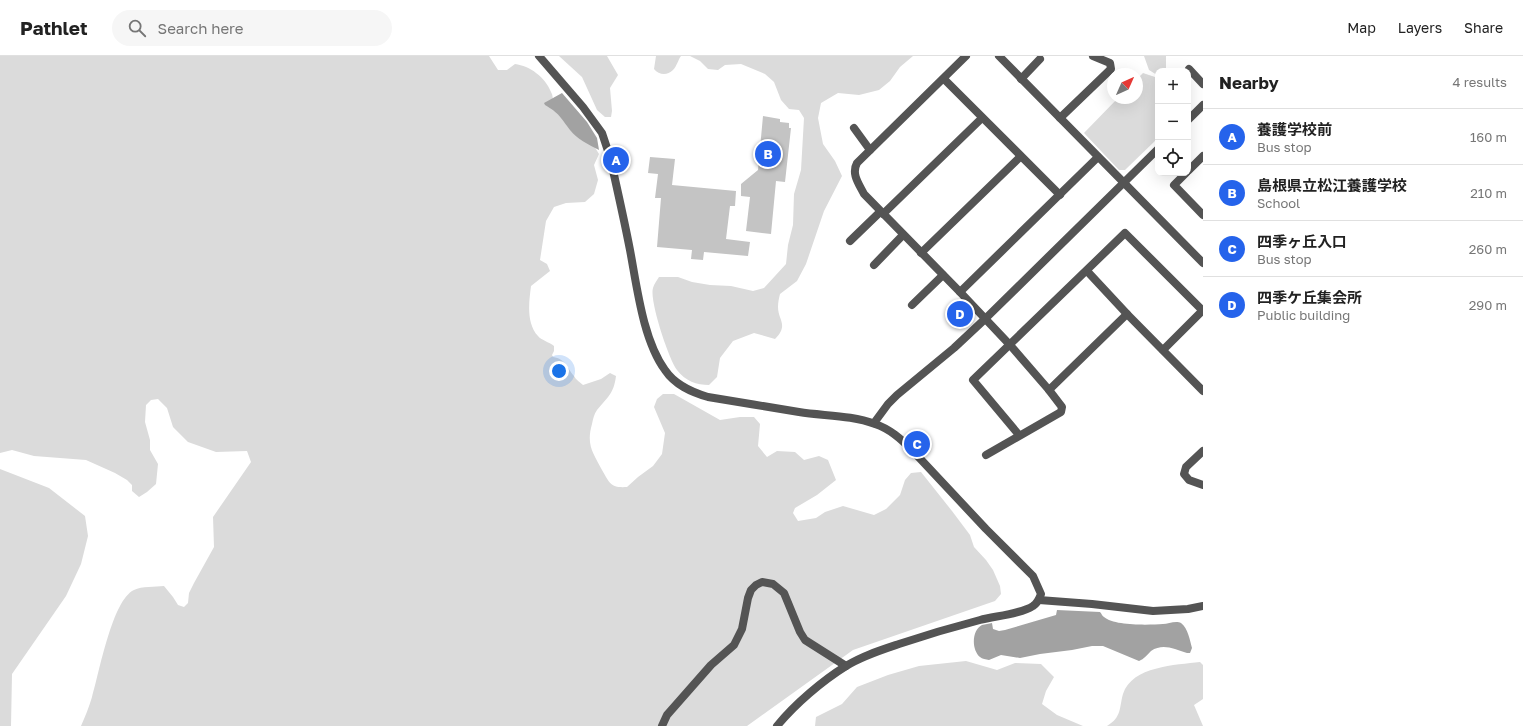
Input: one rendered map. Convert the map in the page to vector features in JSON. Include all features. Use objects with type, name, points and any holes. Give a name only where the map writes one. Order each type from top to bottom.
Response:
[{"type":"street","points":[[539,56],[583,107],[602,133],[612,165],[643,314],[651,345],[658,361],[674,380],[683,387],[703,395],[874,423],[884,428],[902,440],[986,529],[1033,576],[1041,594],[1039,600],[1033,606],[1023,611],[970,622],[915,639],[878,652],[846,666],[810,694],[786,715],[777,726]]},
{"type":"street","points":[[966,56],[857,163],[854,171],[864,194],[1010,345],[1062,407],[1061,412],[986,455]]},
{"type":"street","points":[[999,56],[1203,263]]},
{"type":"street","points":[[1060,118],[1110,69],[1110,63],[1093,56]]},
{"type":"street","points":[[1021,79],[1040,59]]},
{"type":"street","points":[[1191,71],[1203,84]]},
{"type":"street","points":[[944,78],[1060,196]]},
{"type":"street","points":[[1191,117],[1203,105]]},
{"type":"street","points":[[850,241],[982,118]]},
{"type":"street","points":[[854,128],[870,150]]},
{"type":"street","points":[[874,423],[888,404],[897,395],[985,320],[1155,152]]},
{"type":"street","points":[[1191,168],[1203,156]]},
{"type":"street","points":[[921,253],[1020,157]]},
{"type":"street","points":[[960,292],[1060,196],[1098,157]]},
{"type":"street","points":[[1183,176],[1174,185],[1203,215]]},
{"type":"street","points":[[1019,435],[973,380],[1125,233],[1203,311],[1163,350]]},
{"type":"street","points":[[874,265],[903,235]]},
{"type":"street","points":[[1086,271],[1203,391]]},
{"type":"street","points":[[912,305],[943,276]]},
{"type":"street","points":[[1049,390],[1127,314]]},
{"type":"street","points":[[1203,451],[1184,470],[1184,474],[1189,480],[1203,485]]},
{"type":"street","points":[[662,726],[667,715],[710,665],[734,645],[742,629],[751,590],[762,582],[773,584],[784,593],[800,632],[805,640],[846,666]]},
{"type":"street","points":[[1039,600],[1153,611],[1188,609],[1203,606]]},
{"type":"shaded area","points":[[0,56],[489,56],[498,70],[507,70],[515,64],[526,67],[541,77],[552,95],[553,104],[591,141],[599,154],[594,165],[598,180],[594,194],[585,202],[566,203],[554,207],[546,221],[540,260],[547,264],[550,271],[531,286],[529,312],[534,331],[539,337],[554,346],[553,357],[564,362],[576,379],[583,385],[601,379],[610,373],[616,376],[612,391],[594,415],[590,431],[590,443],[593,454],[609,482],[617,487],[627,487],[653,466],[662,454],[665,433],[654,407],[657,399],[663,394],[674,394],[720,420],[740,417],[754,417],[760,424],[758,446],[767,457],[777,451],[795,452],[804,460],[819,456],[828,460],[836,480],[817,495],[795,508],[793,513],[798,521],[816,518],[825,512],[843,506],[874,515],[886,509],[900,495],[905,480],[911,473],[921,472],[970,535],[974,547],[993,570],[1000,586],[1001,594],[995,601],[853,650],[747,726],[81,726],[92,697],[107,639],[119,608],[126,597],[137,589],[164,586],[178,605],[184,607],[188,603],[189,593],[214,547],[213,517],[251,462],[247,451],[216,452],[188,442],[173,427],[167,408],[158,399],[151,400],[146,405],[145,422],[150,440],[150,450],[158,464],[156,484],[139,497],[132,491],[132,485],[127,480],[86,460],[34,456],[12,450],[0,453]]},
{"type":"shaded area","points":[[559,56],[607,56],[618,75],[610,88],[612,111],[611,117],[605,117],[597,110],[582,77]]},
{"type":"shaded area","points":[[656,56],[681,56],[673,70],[663,74],[658,73],[654,69]]},
{"type":"shaded area","points":[[690,56],[913,56],[900,67],[890,81],[879,90],[859,95],[838,93],[821,103],[818,118],[823,144],[835,161],[842,176],[824,211],[806,264],[797,281],[780,294],[778,312],[782,323],[781,330],[775,339],[754,333],[733,341],[720,358],[717,377],[709,385],[687,380],[677,370],[669,355],[657,317],[654,304],[653,287],[659,277],[678,277],[692,282],[731,286],[753,291],[764,288],[786,264],[788,245],[793,225],[794,194],[801,170],[804,118],[799,110],[789,109],[781,100],[774,82],[765,74],[741,64],[725,65],[718,70],[708,69],[700,61]]},
{"type":"shaded area","points":[[1144,56],[1166,56],[1166,68],[1155,68],[1155,74],[1149,70]]},
{"type":"shaded area","points":[[1143,73],[1155,77],[1155,141],[1125,170],[1119,170],[1084,133],[1112,104],[1143,104]]},
{"type":"shaded area","points":[[562,93],[587,122],[597,138],[599,150],[576,136],[557,113],[545,105],[544,103]]},
{"type":"shaded area","points":[[0,469],[49,488],[85,516],[88,536],[81,564],[66,596],[12,674],[11,726],[0,726]]},
{"type":"shaded area","points":[[1057,610],[1100,612],[1103,617],[1109,620],[1132,624],[1149,625],[1179,622],[1187,631],[1192,648],[1190,653],[1187,653],[1173,648],[1160,647],[1151,651],[1139,661],[1103,646],[1092,646],[1020,658],[1001,655],[989,660],[981,658],[977,654],[974,640],[976,631],[982,625],[992,623],[993,629],[999,631],[1005,630],[1056,615]]},
{"type":"shaded area","points":[[966,661],[997,670],[1015,663],[1041,664],[1054,677],[1046,691],[1042,704],[1057,715],[1083,726],[815,726],[816,717],[842,704],[857,687],[888,675],[919,666]]},
{"type":"shaded area","points":[[1200,662],[1203,665],[1203,699],[1194,705],[1203,726],[1107,726],[1118,716],[1123,694],[1128,685],[1135,678],[1145,672],[1167,666]]},
{"type":"building","points":[[763,116],[780,119],[780,122],[789,123],[789,128],[791,128],[785,182],[776,181],[771,234],[746,231],[750,197],[741,196],[741,184],[758,170]]},
{"type":"building","points":[[650,157],[675,159],[672,185],[736,191],[735,206],[730,206],[726,239],[750,242],[748,256],[704,252],[703,260],[691,259],[692,250],[657,247],[661,198],[655,198],[658,174],[648,173]]},
{"type":"building","points":[[958,299],[974,316],[962,328],[946,311]]},
{"type":"place","name":"島根県立松江養護学校","points":[[768,154]]},
{"type":"place","name":"養護学校前","points":[[616,160]]},
{"type":"place","name":"四季ケ丘集会所","points":[[960,314]]},
{"type":"place","name":"四季ヶ丘入口","points":[[917,444]]}]
